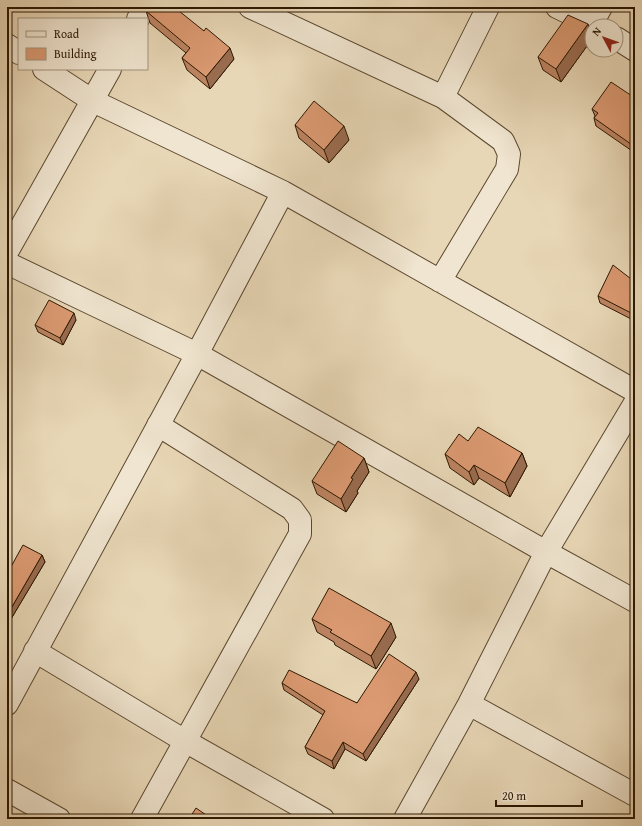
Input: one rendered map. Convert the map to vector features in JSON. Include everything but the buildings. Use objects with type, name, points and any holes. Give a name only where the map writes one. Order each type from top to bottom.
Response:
[{"type":"street","points":[[138,18],[144,7]]},
{"type":"street","points":[[250,7],[443,97],[503,141],[509,154],[507,169],[440,281]]},
{"type":"street","points":[[443,97],[488,7]]},
{"type":"street","points":[[557,7],[593,18]]},
{"type":"street","points":[[624,43],[635,50]]},
{"type":"street","points":[[7,45],[18,52]]},
{"type":"street","points":[[46,70],[93,101],[283,192],[635,391]]},
{"type":"street","points":[[7,252],[109,70]]},
{"type":"street","points":[[7,704],[283,192]]},
{"type":"street","points":[[7,263],[197,354],[635,601]]},
{"type":"street","points":[[405,819],[469,704],[546,552],[635,403]]},
{"type":"street","points":[[142,819],[300,534],[300,520],[292,509],[158,425]]},
{"type":"street","points":[[35,651],[185,741],[323,819]]},
{"type":"street","points":[[469,704],[635,795]]},
{"type":"street","points":[[7,790],[59,819]]}]
